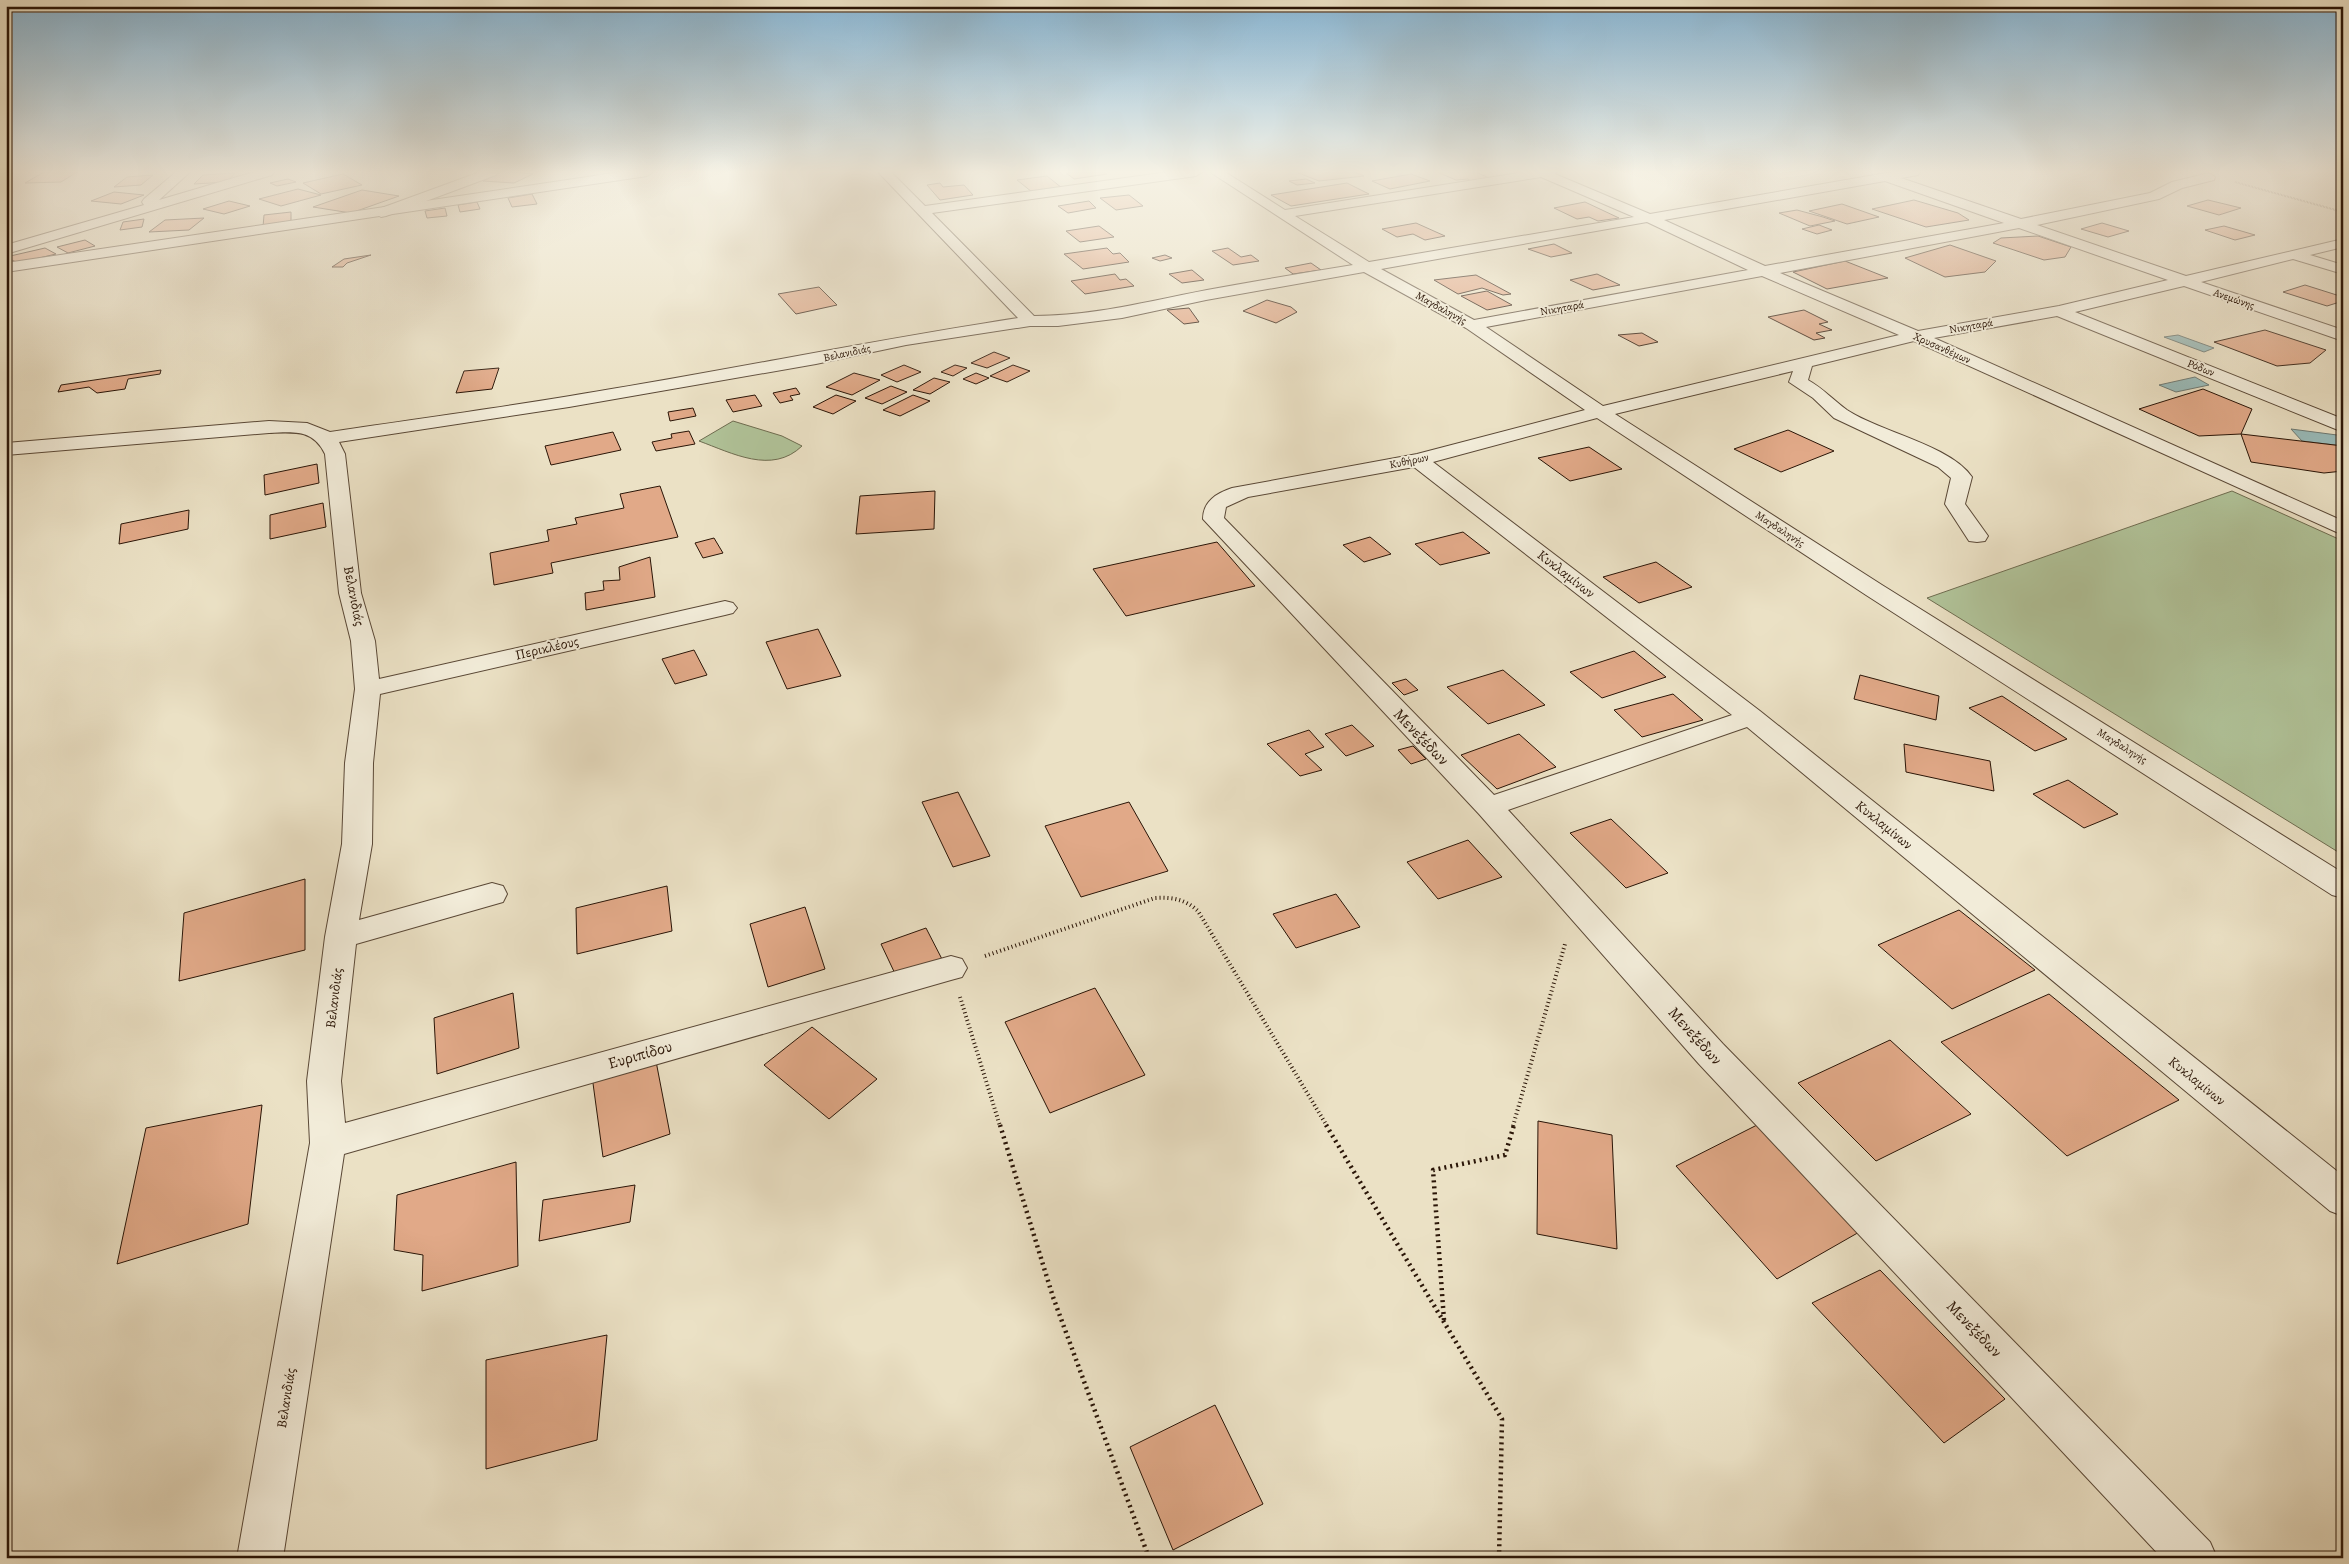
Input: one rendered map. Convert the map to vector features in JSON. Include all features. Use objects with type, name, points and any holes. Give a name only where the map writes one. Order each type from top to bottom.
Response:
[{"type":"street","points":[[6,250],[22,245]]},
{"type":"street","points":[[6,268],[163,245]]},
{"type":"street","points":[[957,245],[1030,321]]},
{"type":"street","name":"Μαγδαληνής","points":[[1332,245],[1472,325],[1600,412],[1874,590],[2343,887]]},
{"type":"street","name":"Βελανιδιάς","points":[[260,1558],[328,1143],[324,1081],[341,938],[357,844],[359,763],[368,689],[363,642],[350,593],[335,454],[327,438],[570,402],[816,359],[906,340],[1030,321],[1058,321],[1122,313],[1206,295],[1490,245]]},
{"type":"street","name":"Χρυσανθέμων","points":[[1707,245],[1763,271],[1916,336],[2340,527]]},
{"type":"street","name":"Νικηταρά","points":[[1472,325],[1900,245]]},
{"type":"street","name":"Ανεμώνης","points":[[2079,245],[2343,336]]},
{"type":"street","name":"Νικηταρά","points":[[1600,412],[1916,336],[2058,310],[2184,282],[2334,245]]},
{"type":"street","points":[[2291,254],[2343,270]]},
{"type":"street","name":"Ρόδων","points":[[2058,310],[2343,426]]},
{"type":"street","points":[[1804,362],[1798,382],[1819,394],[1841,414],[1944,463],[1962,477],[1957,490],[1955,504],[1977,536]]},
{"type":"street","name":"Κυθήρων","points":[[1217,503],[1228,496],[1245,491],[1418,460],[1600,412]]},
{"type":"street","points":[[6,449],[269,427],[298,427],[316,430],[327,438]]},
{"type":"street","name":"Κυκλαμίνων","points":[[1418,460],[1751,717],[2343,1199]]},
{"type":"street","name":"Μενεξέδων","points":[[1217,503],[1213,512],[1214,519],[1489,807],[1711,1054],[2194,1558]]},
{"type":"street","name":"Περικλέους","points":[[368,689],[725,608]]},
{"type":"street","points":[[1489,807],[1751,717]]},
{"type":"street","points":[[341,938],[492,894]]},
{"type":"street","name":"Ευριπίδου","points":[[328,1143],[951,968]]},
{"type":"path","points":[[1150,1558],[1053,1297],[951,968],[1155,898],[1180,898],[1191,903],[1198,911],[1502,1418],[1500,1558]]},
{"type":"path","points":[[1444,1321],[1433,1170],[1506,1155],[1576,904]]},
{"type":"green space","points":[[733,421],[782,436],[802,446],[790,455],[778,459],[765,460],[738,456],[699,441]]},
{"type":"green space","points":[[2232,491],[2343,541],[2343,855],[1927,598]]},
{"type":"water","points":[[2178,335],[2214,348],[2204,352],[2164,337]]},
{"type":"water","points":[[2195,377],[2209,385],[2176,392],[2159,385]]},
{"type":"water","points":[[2291,429],[2337,435],[2343,437],[2343,446],[2302,441]]},
{"type":"building","points":[[65,245],[95,246],[68,253],[57,247]]},
{"type":"building","points":[[1556,245],[1572,253],[1551,257],[1528,249]]},
{"type":"building","points":[[1950,245],[1996,261],[1985,272],[1945,277],[1905,258]]},
{"type":"building","points":[[1999,245],[2065,245],[2071,247],[2065,257],[2044,260]]},
{"type":"building","points":[[45,248],[56,254],[18,263],[6,257]]},
{"type":"building","points":[[1107,248],[1113,254],[1120,253],[1129,262],[1083,269],[1064,254]]},
{"type":"building","points":[[1228,248],[1241,257],[1251,255],[1259,261],[1233,265],[1212,251]]},
{"type":"building","points":[[371,255],[347,263],[343,267],[332,267],[344,259]]},
{"type":"building","points":[[1165,255],[1172,258],[1160,261],[1152,258]]},
{"type":"building","points":[[1845,261],[1888,278],[1827,289],[1793,272]]},
{"type":"building","points":[[1311,263],[1321,270],[1293,274],[1285,268]]},
{"type":"building","points":[[1192,270],[1204,280],[1182,283],[1169,274]]},
{"type":"building","points":[[1115,274],[1120,280],[1126,279],[1134,286],[1085,294],[1071,281]]},
{"type":"building","points":[[1597,274],[1620,285],[1593,290],[1570,280]]},
{"type":"building","points":[[1476,275],[1511,294],[1503,295],[1482,288],[1458,294],[1434,280]]},
{"type":"building","points":[[2305,285],[2343,297],[2343,301],[2327,306],[2283,292]]},
{"type":"building","points":[[819,287],[837,305],[796,314],[778,294]]},
{"type":"building","points":[[1487,291],[1512,305],[1487,310],[1461,296]]},
{"type":"building","points":[[1267,300],[1291,307],[1297,312],[1276,323],[1243,311]]},
{"type":"building","points":[[1189,308],[1199,322],[1184,324],[1167,310]]},
{"type":"building","points":[[1804,310],[1828,322],[1819,324],[1832,330],[1816,333],[1825,338],[1814,340],[1768,317]]},
{"type":"building","points":[[2265,330],[2326,350],[2310,363],[2277,366],[2214,342]]},
{"type":"building","points":[[1642,333],[1658,342],[1639,346],[1618,335]]},
{"type":"building","points":[[994,352],[1010,358],[987,368],[971,363]]},
{"type":"building","points":[[904,365],[921,372],[897,382],[881,375]]},
{"type":"building","points":[[955,365],[967,368],[953,376],[941,372]]},
{"type":"building","points":[[1013,365],[1030,371],[1007,382],[990,376]]},
{"type":"building","points":[[499,368],[492,389],[456,393],[464,371]]},
{"type":"building","points":[[161,370],[160,374],[128,379],[125,389],[97,393],[89,387],[58,392],[61,385]]},
{"type":"building","points":[[854,373],[880,380],[852,395],[826,387]]},
{"type":"building","points":[[976,373],[989,378],[976,384],[963,379]]},
{"type":"building","points":[[934,378],[950,382],[930,394],[913,390]]},
{"type":"building","points":[[891,386],[907,392],[882,404],[865,398]]},
{"type":"building","points":[[796,388],[800,394],[790,396],[793,400],[780,403],[773,393]]},
{"type":"building","points":[[2203,389],[2252,409],[2241,434],[2199,436],[2139,409]]},
{"type":"building","points":[[755,395],[762,406],[733,412],[726,400]]},
{"type":"building","points":[[836,395],[856,401],[833,414],[813,407]]},
{"type":"building","points":[[913,395],[930,401],[900,416],[883,410]]},
{"type":"building","points":[[693,408],[696,416],[670,421],[668,412]]},
{"type":"building","points":[[1788,430],[1834,451],[1781,472],[1734,449]]},
{"type":"building","points":[[689,431],[695,444],[656,451],[652,442],[672,438],[671,434]]},
{"type":"building","points":[[613,432],[621,450],[551,465],[545,446]]},
{"type":"building","points":[[2241,434],[2343,446],[2343,471],[2324,473],[2251,462]]},
{"type":"building","points":[[1589,447],[1622,469],[1570,481],[1538,458]]},
{"type":"building","points":[[317,464],[319,483],[265,495],[264,475]]},
{"type":"building","points":[[660,486],[678,537],[551,563],[553,573],[494,585],[490,553],[549,541],[547,530],[577,524],[575,518],[624,508],[620,494]]},
{"type":"building","points":[[935,491],[934,529],[856,534],[860,496]]},
{"type":"building","points":[[323,503],[326,527],[270,539],[270,515]]},
{"type":"building","points":[[189,510],[188,529],[119,544],[121,524]]},
{"type":"building","points":[[1463,532],[1490,553],[1440,565],[1415,544]]},
{"type":"building","points":[[1370,537],[1391,554],[1364,562],[1343,545]]},
{"type":"building","points":[[714,538],[723,553],[703,558],[695,543]]},
{"type":"building","points":[[1217,542],[1255,586],[1126,616],[1093,569]]},
{"type":"building","points":[[650,557],[655,597],[586,610],[585,593],[604,590],[603,581],[620,580],[619,567]]},
{"type":"building","points":[[1656,562],[1692,587],[1639,603],[1603,577]]},
{"type":"building","points":[[818,629],[841,676],[787,689],[766,642]]},
{"type":"building","points":[[694,650],[707,675],[675,684],[662,659]]},
{"type":"building","points":[[1634,651],[1666,677],[1602,698],[1570,672]]},
{"type":"building","points":[[1503,670],[1545,705],[1488,724],[1447,687]]},
{"type":"building","points":[[1860,675],[1939,696],[1936,720],[1854,699]]},
{"type":"building","points":[[1406,679],[1418,690],[1404,695],[1392,683]]},
{"type":"building","points":[[1673,694],[1703,720],[1642,737],[1614,710]]},
{"type":"building","points":[[2002,696],[2067,739],[2035,751],[1969,708]]},
{"type":"building","points":[[1352,725],[1374,746],[1346,756],[1325,734]]},
{"type":"building","points":[[1309,730],[1324,747],[1305,754],[1322,770],[1300,776],[1267,744]]},
{"type":"building","points":[[1519,734],[1556,767],[1497,789],[1461,755]]},
{"type":"building","points":[[1904,744],[1990,761],[1994,791],[1906,772]]},
{"type":"building","points":[[1413,746],[1426,759],[1411,764],[1398,750]]},
{"type":"building","points":[[2068,780],[2118,814],[2084,828],[2033,794]]},
{"type":"building","points":[[958,792],[990,856],[953,867],[922,802]]},
{"type":"building","points":[[1129,802],[1168,871],[1081,897],[1045,826]]},
{"type":"building","points":[[1611,819],[1668,873],[1626,888],[1570,833]]},
{"type":"building","points":[[1468,840],[1502,877],[1438,899],[1407,862]]},
{"type":"building","points":[[305,879],[305,950],[179,981],[184,913]]},
{"type":"building","points":[[667,886],[672,931],[577,954],[576,908]]},
{"type":"building","points":[[1336,894],[1360,927],[1296,948],[1273,914]]},
{"type":"building","points":[[805,907],[825,969],[768,987],[750,924]]},
{"type":"building","points":[[1959,910],[2035,970],[1952,1009],[1878,945]]},
{"type":"building","points":[[926,928],[944,963],[898,980],[881,944]]},
{"type":"building","points":[[1095,988],[1145,1075],[1050,1113],[1005,1022]]},
{"type":"building","points":[[513,993],[519,1048],[437,1074],[434,1018]]},
{"type":"building","points":[[2049,994],[2179,1100],[2067,1156],[1941,1042]]},
{"type":"building","points":[[812,1027],[877,1079],[829,1119],[764,1065]]},
{"type":"building","points":[[1890,1040],[1971,1114],[1876,1161],[1798,1083]]},
{"type":"building","points":[[655,1056],[670,1134],[603,1157],[592,1076]]},
{"type":"building","points":[[262,1105],[248,1224],[117,1264],[146,1128]]},
{"type":"building","points":[[1538,1121],[1612,1135],[1617,1249],[1537,1234]]},
{"type":"building","points":[[1757,1125],[1861,1231],[1777,1279],[1676,1166]]},
{"type":"building","points":[[516,1162],[518,1266],[422,1291],[423,1255],[394,1250],[397,1195]]},
{"type":"building","points":[[635,1185],[630,1222],[539,1241],[543,1200]]},
{"type":"building","points":[[1880,1270],[2005,1399],[1944,1443],[1812,1303]]},
{"type":"building","points":[[607,1335],[597,1440],[486,1469],[486,1360]]},
{"type":"building","points":[[1215,1405],[1263,1504],[1173,1550],[1130,1447]]}]
